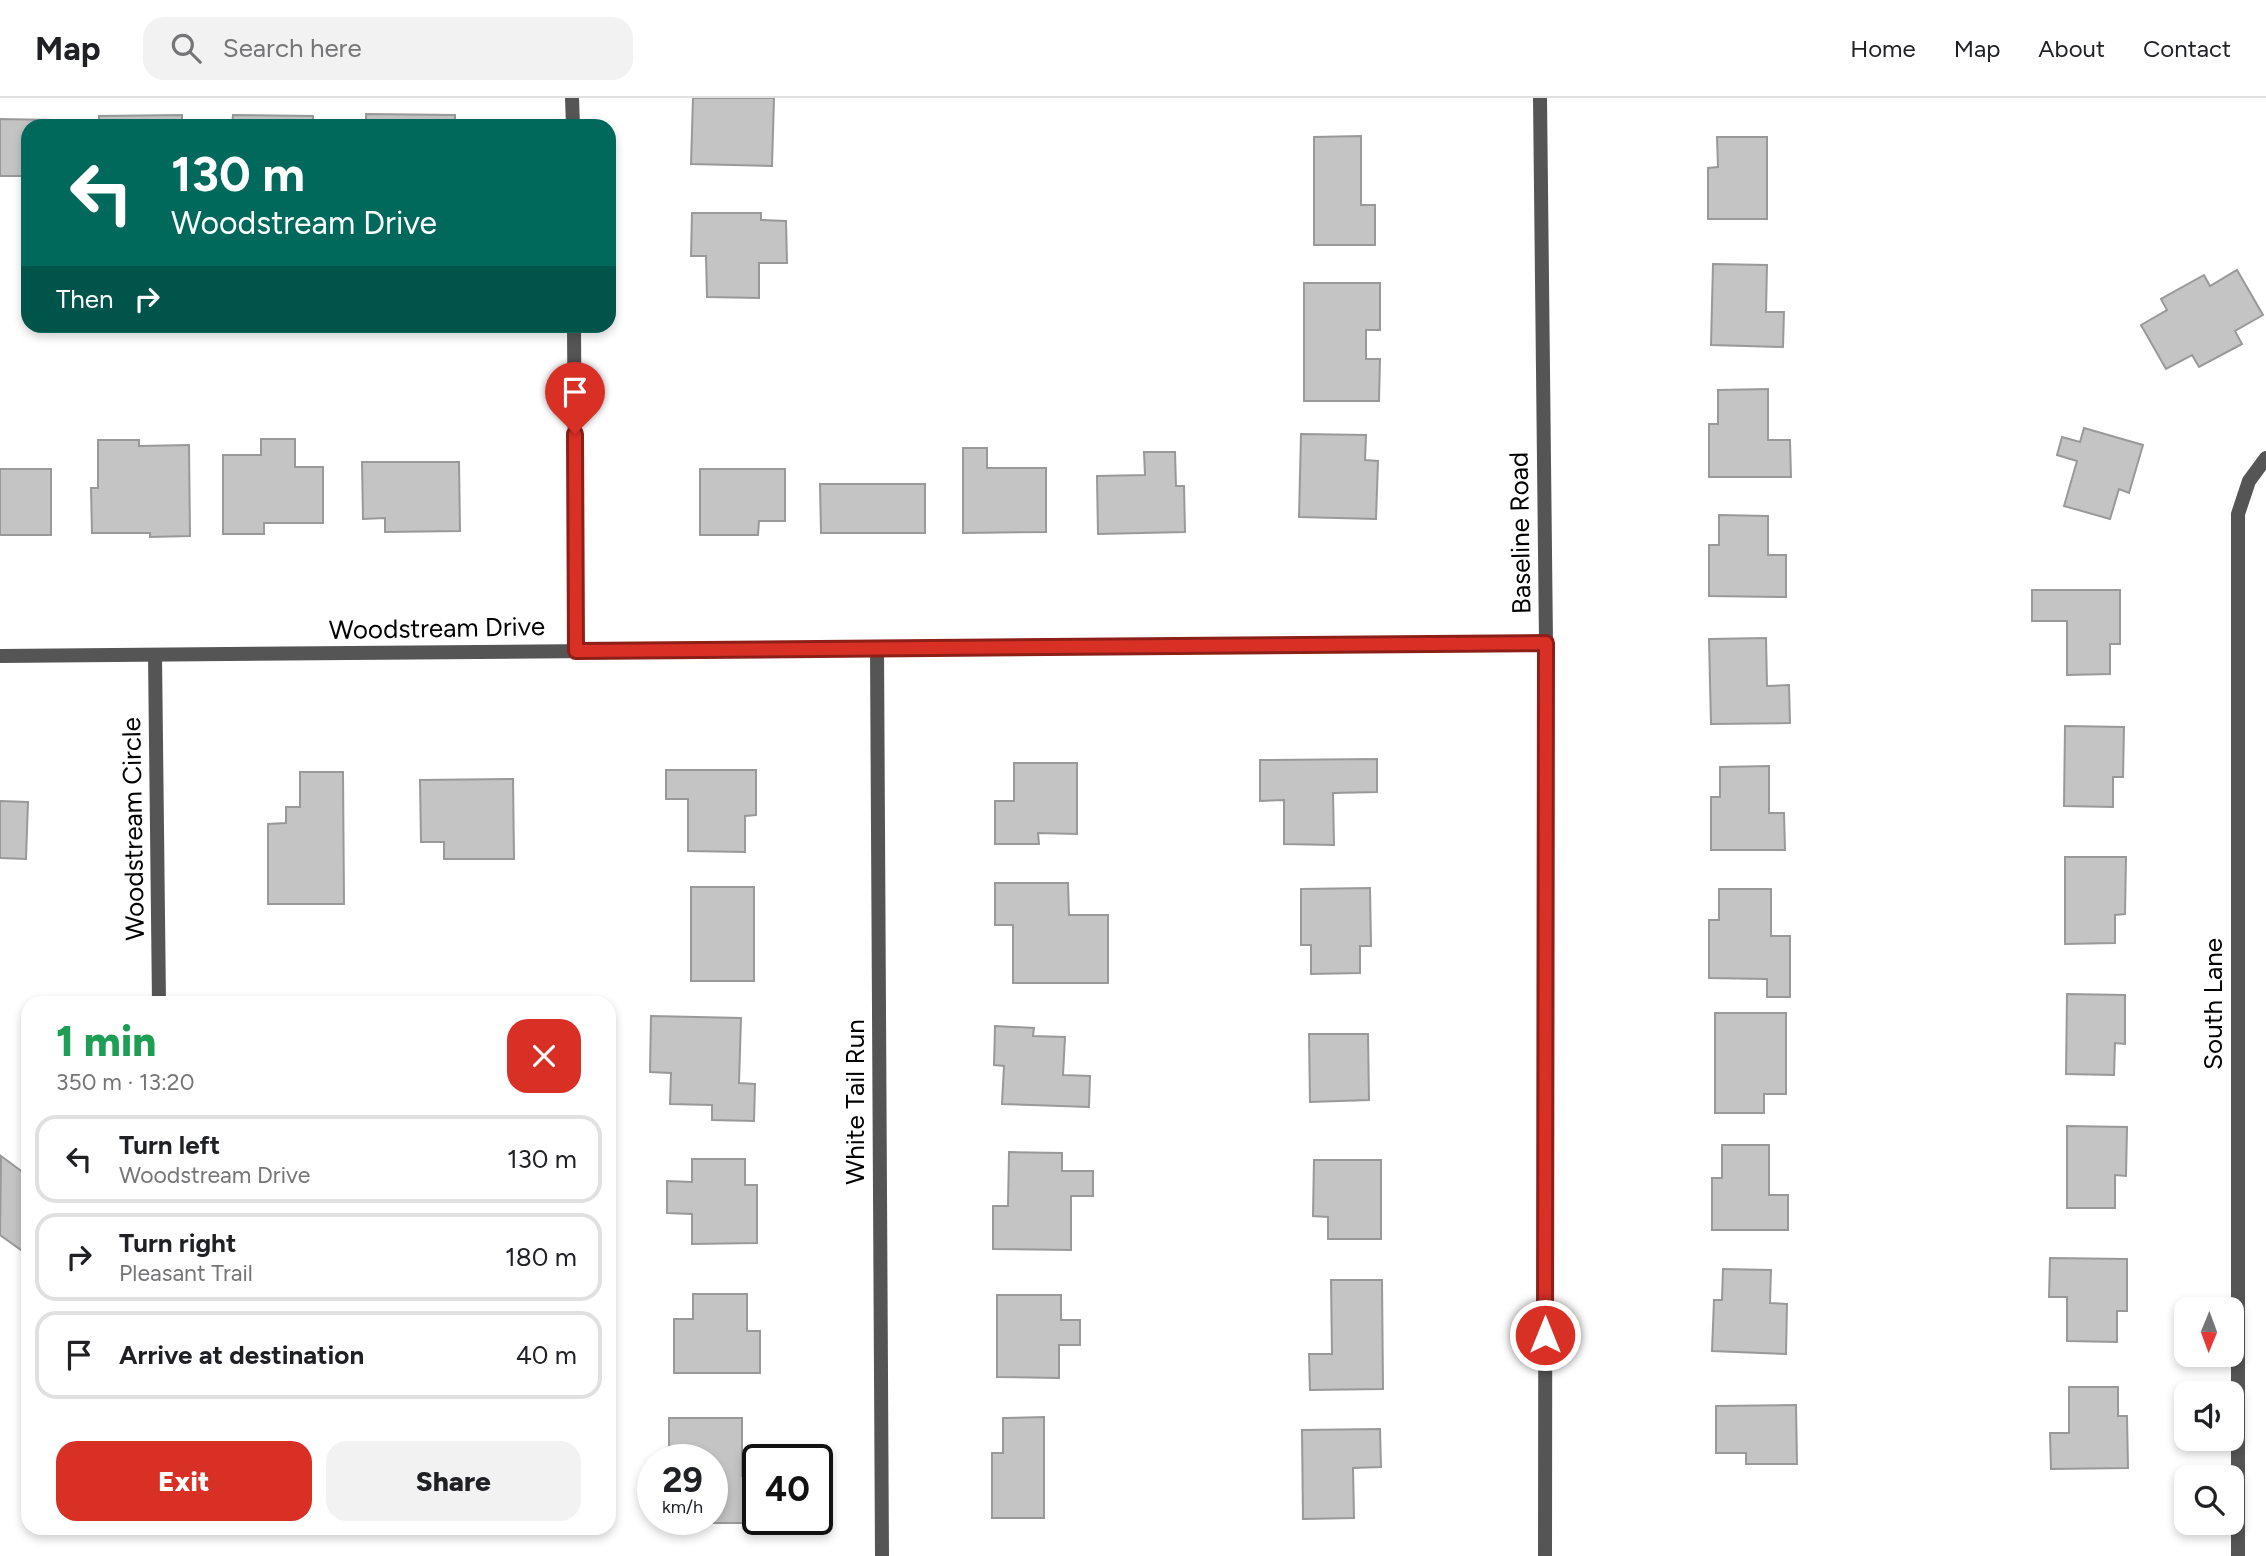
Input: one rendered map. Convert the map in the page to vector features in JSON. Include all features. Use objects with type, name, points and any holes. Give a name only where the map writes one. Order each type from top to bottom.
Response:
[{"type":"street","points":[[572,98],[573,119]]},
{"type":"street","name":"Baseline Road","points":[[1539,98],[1546,643],[1545,1556]]},
{"type":"street","points":[[574,333],[576,651]]},
{"type":"street","name":"South Lane","points":[[2238,1556],[2238,514],[2249,481],[2266,458]]},
{"type":"street","name":"Woodstream Drive","points":[[0,656],[1546,643]]},
{"type":"street","name":"White Tail Run","points":[[877,648],[882,1556]]},
{"type":"street","name":"Woodstream Circle","points":[[155,655],[159,996]]},
{"type":"building","points":[[693,98],[774,98],[772,166],[691,164]]},
{"type":"building","points":[[366,114],[455,115],[455,119],[366,119]]},
{"type":"building","points":[[182,115],[182,119],[99,119],[99,116]]},
{"type":"building","points":[[233,115],[313,116],[313,119],[233,119]]},
{"type":"building","points":[[0,119],[21,119],[21,176],[0,176]]},
{"type":"building","points":[[1361,136],[1361,205],[1375,205],[1375,245],[1314,245],[1314,137]]},
{"type":"building","points":[[1717,137],[1767,137],[1767,219],[1708,219],[1708,168],[1718,167]]},
{"type":"building","points":[[692,213],[761,213],[761,220],[786,221],[787,263],[759,263],[759,298],[707,297],[706,256],[691,256]]},
{"type":"building","points":[[1713,264],[1767,265],[1766,312],[1784,312],[1783,347],[1711,345]]},
{"type":"building","points":[[2237,270],[2263,315],[2235,331],[2242,344],[2199,367],[2192,355],[2166,369],[2141,325],[2167,310],[2161,299],[2204,275],[2210,286]]},
{"type":"building","points":[[1304,283],[1380,283],[1380,330],[1366,330],[1366,359],[1380,359],[1379,401],[1304,401]]},
{"type":"building","points":[[1768,389],[1768,440],[1790,440],[1791,477],[1709,477],[1709,424],[1718,424],[1718,390]]},
{"type":"building","points":[[2084,428],[2143,445],[2129,493],[2119,489],[2110,519],[2064,506],[2077,461],[2057,455],[2062,437],[2080,442]]},
{"type":"building","points":[[1301,434],[1366,435],[1365,460],[1378,461],[1376,519],[1299,517]]},
{"type":"building","points":[[261,439],[295,439],[295,467],[323,467],[323,523],[264,523],[264,534],[223,534],[223,455],[261,455]]},
{"type":"building","points":[[98,440],[139,440],[139,446],[189,445],[190,536],[150,537],[150,533],[92,533],[91,488],[98,488]]},
{"type":"building","points":[[963,448],[987,448],[987,468],[1046,468],[1046,532],[963,533]]},
{"type":"building","points":[[1144,452],[1175,452],[1176,486],[1184,486],[1185,532],[1098,534],[1097,476],[1145,475]]},
{"type":"building","points":[[362,462],[459,462],[460,531],[385,532],[385,518],[363,519]]},
{"type":"building","points":[[0,469],[51,469],[51,535],[0,535]]},
{"type":"building","points":[[700,469],[785,469],[785,521],[759,521],[758,535],[700,535]]},
{"type":"building","points":[[820,484],[925,484],[925,533],[821,533]]},
{"type":"building","points":[[1719,515],[1768,516],[1768,555],[1786,555],[1786,597],[1709,596],[1709,545],[1719,545]]},
{"type":"building","points":[[2032,590],[2120,590],[2120,644],[2110,644],[2110,674],[2067,675],[2067,621],[2032,621]]},
{"type":"building","points":[[1766,638],[1767,686],[1789,685],[1790,723],[1711,724],[1709,639]]},
{"type":"building","points":[[2065,726],[2124,727],[2123,777],[2113,777],[2113,807],[2064,806]]},
{"type":"building","points":[[1377,759],[1377,792],[1333,793],[1334,845],[1284,844],[1284,800],[1260,801],[1260,760]]},
{"type":"building","points":[[1014,763],[1077,763],[1077,834],[1038,833],[1039,844],[995,844],[995,801],[1014,801]]},
{"type":"building","points":[[1769,766],[1769,813],[1784,813],[1785,850],[1711,850],[1711,797],[1720,797],[1720,767]]},
{"type":"building","points":[[666,770],[756,770],[756,815],[745,816],[745,852],[688,851],[688,799],[666,799]]},
{"type":"building","points":[[300,772],[343,772],[344,904],[268,904],[268,824],[286,823],[286,807],[300,807]]},
{"type":"building","points":[[513,779],[514,859],[444,859],[444,842],[421,842],[420,780]]},
{"type":"building","points":[[0,801],[28,802],[26,859],[0,858]]},
{"type":"building","points":[[2065,857],[2126,857],[2125,914],[2115,915],[2115,943],[2065,944]]},
{"type":"building","points":[[995,883],[1068,883],[1069,915],[1108,915],[1108,983],[1013,983],[1013,925],[995,925]]},
{"type":"building","points":[[691,887],[754,887],[754,981],[691,981]]},
{"type":"building","points":[[1370,888],[1371,946],[1360,946],[1360,973],[1311,974],[1311,945],[1301,945],[1301,889]]},
{"type":"building","points":[[1719,889],[1771,889],[1771,936],[1790,936],[1790,997],[1767,997],[1767,979],[1709,978],[1709,920],[1719,920]]},
{"type":"building","points":[[2067,994],[2125,995],[2125,1044],[2115,1043],[2114,1075],[2066,1074]]},
{"type":"building","points":[[1715,1013],[1786,1013],[1786,1094],[1764,1094],[1764,1113],[1715,1113]]},
{"type":"building","points":[[651,1016],[741,1018],[739,1083],[755,1084],[754,1121],[712,1120],[712,1105],[670,1104],[671,1073],[650,1072]]},
{"type":"building","points":[[995,1026],[1034,1028],[1033,1036],[1065,1037],[1063,1075],[1090,1076],[1089,1107],[1002,1104],[1004,1066],[994,1065]]},
{"type":"building","points":[[1309,1034],[1368,1034],[1369,1100],[1310,1102]]},
{"type":"building","points":[[2067,1126],[2127,1127],[2126,1176],[2115,1175],[2115,1208],[2067,1208]]},
{"type":"building","points":[[1722,1145],[1769,1145],[1769,1195],[1788,1195],[1788,1230],[1712,1230],[1712,1178],[1722,1178]]},
{"type":"building","points":[[1009,1152],[1062,1153],[1062,1171],[1093,1171],[1093,1196],[1071,1196],[1071,1250],[993,1249],[993,1206],[1008,1206]]},
{"type":"building","points":[[1,1156],[21,1171],[21,1250],[0,1235]]},
{"type":"building","points":[[692,1159],[745,1159],[745,1185],[757,1185],[757,1243],[692,1244],[692,1214],[667,1213],[667,1181],[692,1182]]},
{"type":"building","points":[[1314,1160],[1381,1160],[1381,1239],[1328,1239],[1328,1217],[1313,1216]]},
{"type":"building","points":[[2050,1258],[2127,1259],[2127,1311],[2117,1311],[2117,1342],[2067,1341],[2067,1297],[2049,1297]]},
{"type":"building","points":[[1723,1269],[1771,1270],[1770,1303],[1787,1304],[1786,1354],[1712,1351],[1714,1300],[1722,1300]]},
{"type":"building","points":[[1331,1280],[1382,1280],[1383,1389],[1310,1390],[1309,1354],[1332,1354]]},
{"type":"building","points":[[693,1294],[747,1294],[747,1331],[760,1331],[760,1373],[674,1373],[674,1319],[693,1319]]},
{"type":"building","points":[[997,1295],[1061,1295],[1061,1320],[1080,1320],[1080,1345],[1059,1345],[1059,1378],[997,1377]]},
{"type":"building","points":[[2069,1387],[2118,1387],[2118,1416],[2127,1416],[2128,1468],[2051,1469],[2050,1433],[2069,1433]]},
{"type":"building","points":[[1796,1405],[1797,1464],[1746,1464],[1746,1453],[1716,1453],[1716,1406]]},
{"type":"building","points":[[1044,1417],[1044,1518],[992,1518],[992,1453],[1003,1453],[1003,1418]]},
{"type":"building","points":[[669,1418],[742,1418],[742,1523],[728,1523],[728,1444],[669,1444]]},
{"type":"building","points":[[1380,1429],[1381,1467],[1353,1468],[1354,1518],[1303,1519],[1302,1430]]},
{"type":"route","points":[[575,434],[576,651],[1546,643],[1545,1335]]}]
